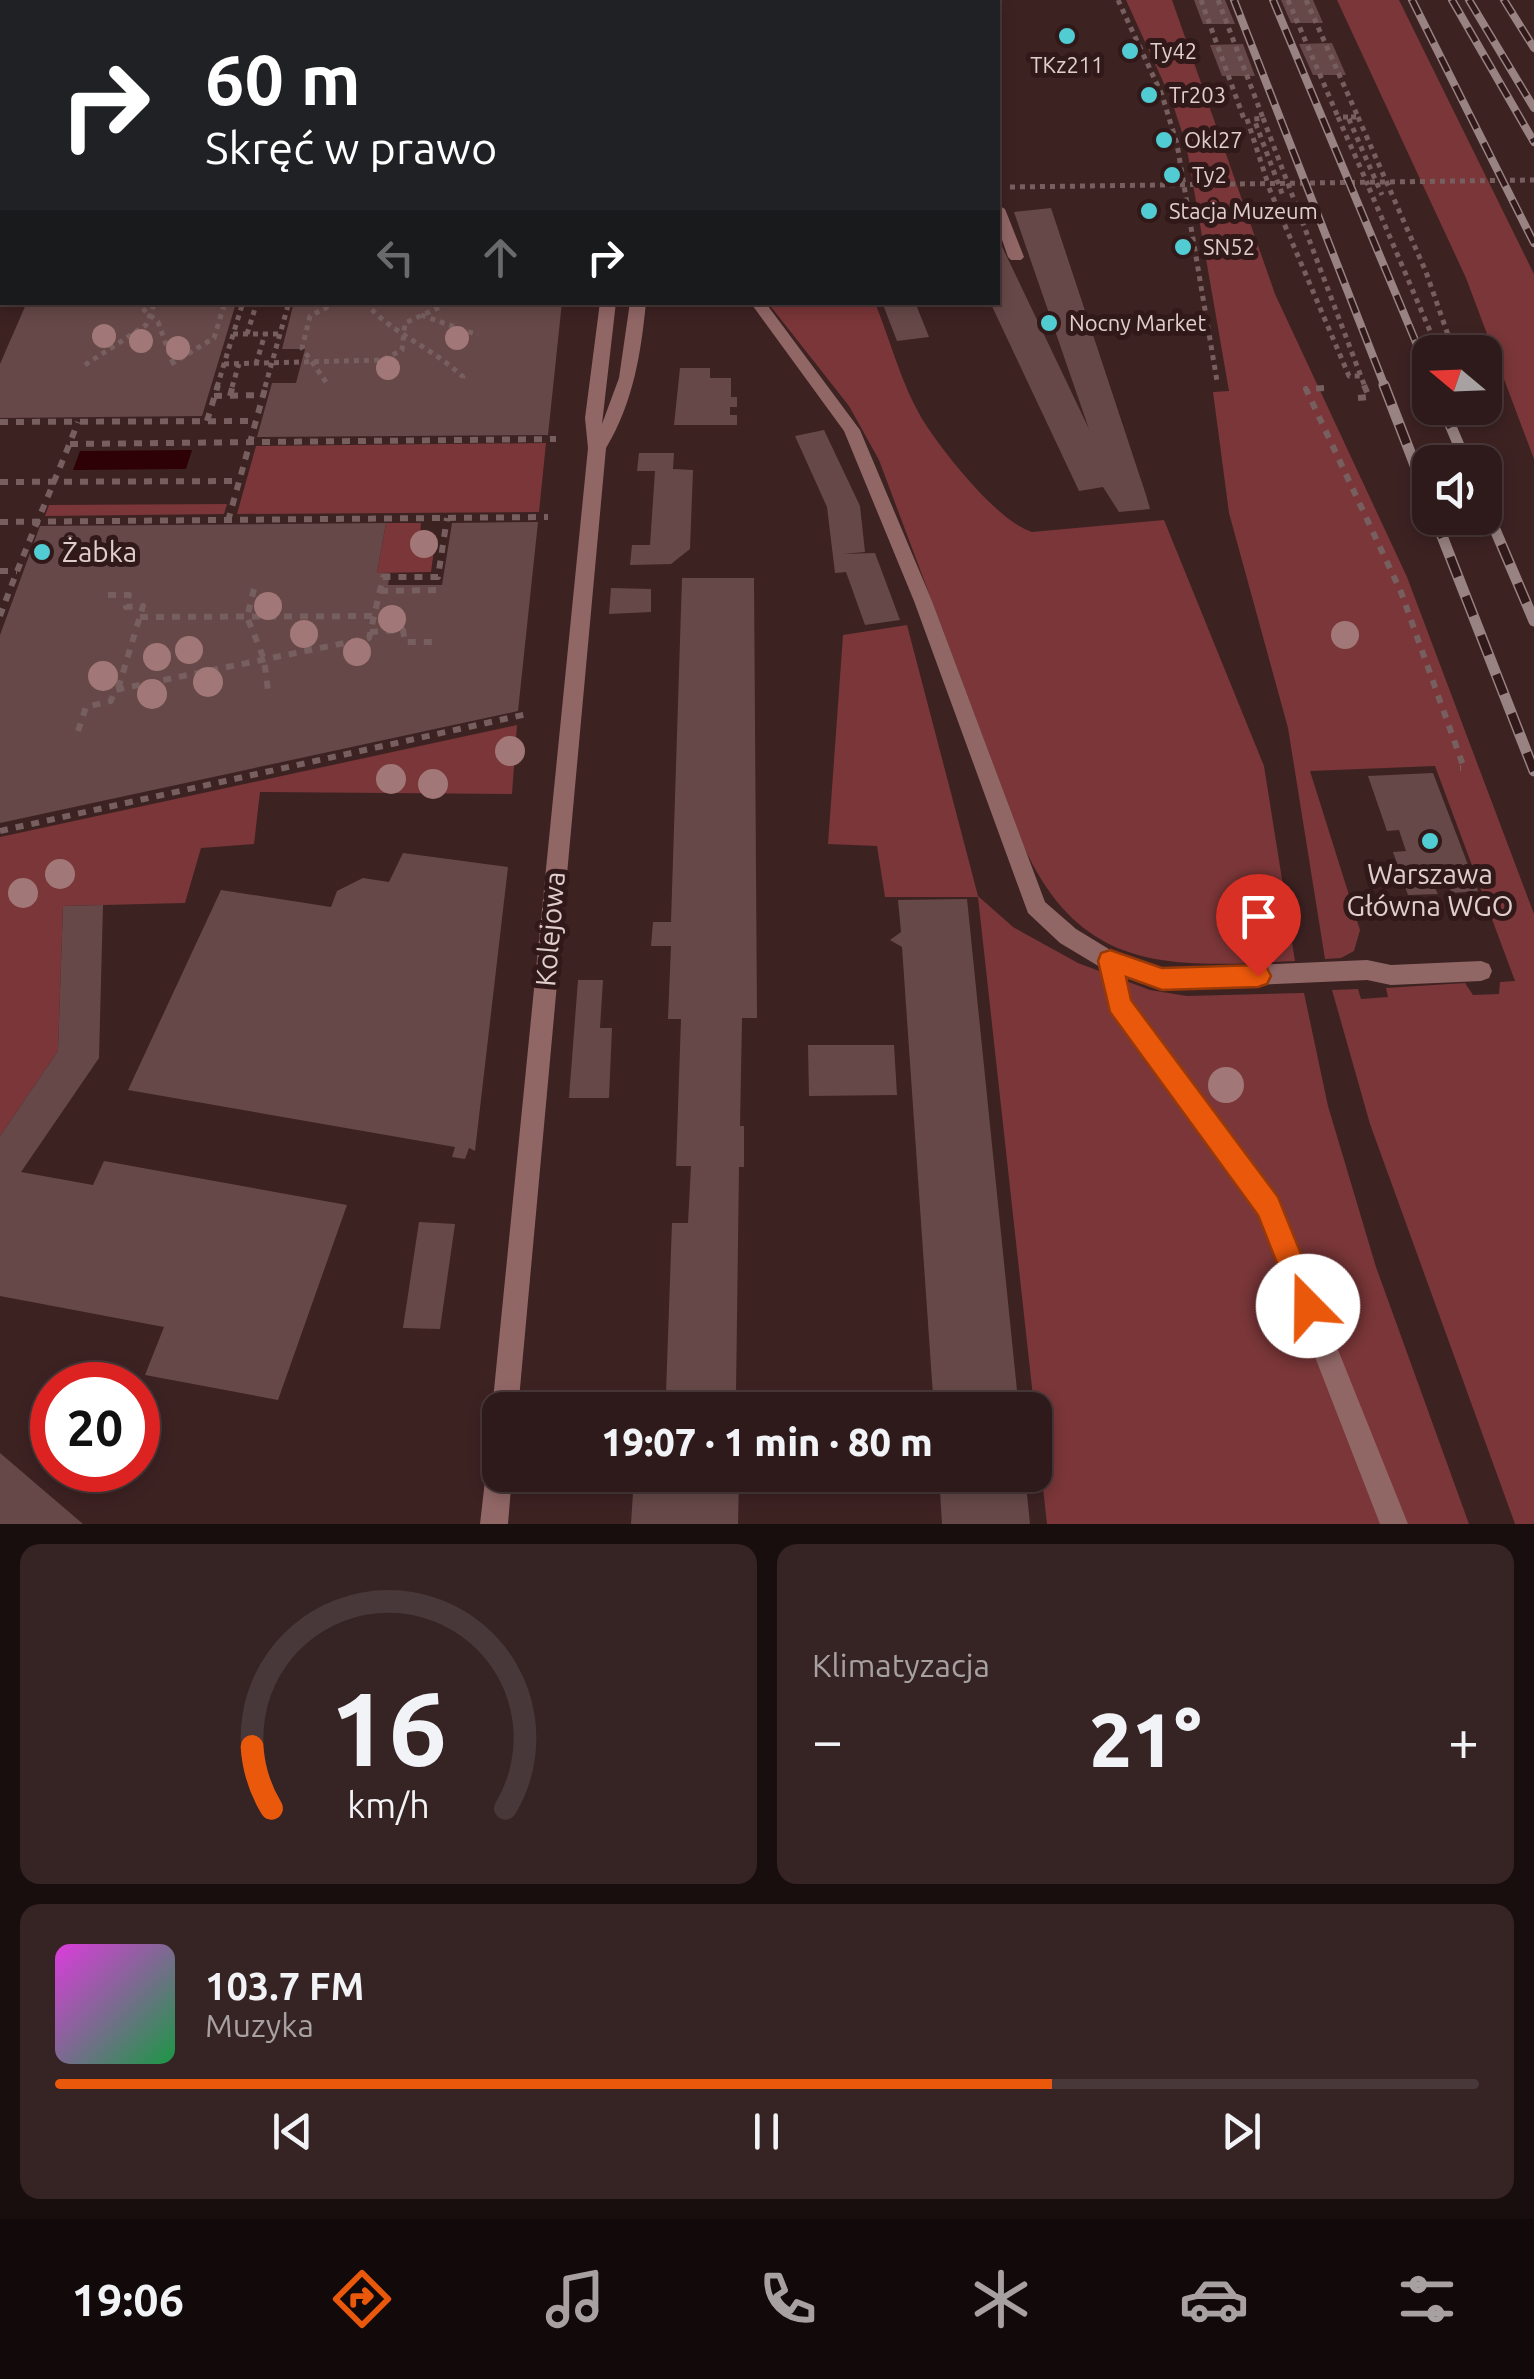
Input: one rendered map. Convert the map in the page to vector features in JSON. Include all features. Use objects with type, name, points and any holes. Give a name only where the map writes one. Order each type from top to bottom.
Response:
[{"type":"street","points":[[1000,214],[1016,258]]},
{"type":"street","name":"Kolejowa","points":[[507,1392],[597,448],[593,418],[608,305]]},
{"type":"street","name":"Kolejowa","points":[[597,448],[614,421],[632,360],[638,305]]},
{"type":"street","points":[[759,305],[852,430],[923,601],[1036,908],[1068,936],[1110,961],[1162,979],[1367,970],[1391,974],[1481,970]]},
{"type":"street","points":[[1110,961],[1119,1004],[1268,1206],[1394,1524]]},
{"type":"street","points":[[494,1524],[497,1492]]},
{"type":"path","points":[[1118,0],[1162,95],[1178,144],[1217,382]]},
{"type":"path","points":[[1201,0],[1270,188],[1336,350],[1349,376],[1362,376]]},
{"type":"path","points":[[1218,0],[1362,376],[1369,397],[1358,398]]},
{"type":"path","points":[[1288,0],[1433,335]]},
{"type":"path","points":[[1306,0],[1389,188],[1447,335]]},
{"type":"path","points":[[1338,117],[1358,117]]},
{"type":"path","points":[[1348,117],[1379,188]]},
{"type":"path","points":[[1254,118],[1283,196]]},
{"type":"path","points":[[1244,119],[1264,118]]},
{"type":"path","points":[[1000,187],[1379,188],[1534,180]]},
{"type":"path","points":[[1270,188],[1290,188]]},
{"type":"path","points":[[1369,188],[1389,188]]},
{"type":"path","points":[[139,305],[158,322],[171,362],[214,338],[224,305]]},
{"type":"path","points":[[86,364],[146,325],[153,305]]},
{"type":"path","points":[[207,421],[242,305]]},
{"type":"path","points":[[247,334],[255,305]]},
{"type":"path","points":[[228,520],[288,305]]},
{"type":"path","points":[[326,382],[302,348],[310,316],[330,305]]},
{"type":"path","points":[[367,305],[378,320],[438,353],[463,377],[462,382]]},
{"type":"path","points":[[224,364],[382,360],[402,350],[404,322],[443,305]]},
{"type":"path","points":[[420,314],[478,335]]},
{"type":"path","points":[[234,334],[280,334]]},
{"type":"path","points":[[256,364],[264,334]]},
{"type":"path","points":[[230,396],[239,364]]},
{"type":"path","points":[[1324,388],[1306,389],[1401,592],[1464,768],[1460,768]]},
{"type":"path","points":[[214,396],[263,396]]},
{"type":"path","points":[[0,422],[256,421]]},
{"type":"path","points":[[0,616],[78,422]]},
{"type":"path","points":[[70,444],[556,439]]},
{"type":"path","points":[[0,482],[239,480]]},
{"type":"path","points":[[0,522],[548,517]]},
{"type":"path","points":[[118,689],[369,638],[382,577],[438,576],[447,518]]},
{"type":"path","points":[[0,571],[16,571]]},
{"type":"path","points":[[254,589],[247,616],[264,659],[268,691]]},
{"type":"path","points":[[380,591],[441,590]]},
{"type":"path","points":[[78,730],[86,706],[111,701],[118,689],[143,606],[126,606],[129,595],[108,595]]},
{"type":"path","points":[[140,617],[374,616]]},
{"type":"path","points":[[370,632],[403,630],[405,642],[433,642]]},
{"type":"path","points":[[0,831],[527,714]]},
{"type":"shaded area","points":[[1126,0],[1172,0],[1275,294],[1407,577],[1534,914],[1534,1524],[1515,1524],[1370,1124],[1332,990],[1358,989],[1361,999],[1388,997],[1386,988],[1465,983],[1473,995],[1499,994],[1500,982],[1515,981],[1435,766],[1310,771],[1360,930],[1354,951],[1341,958],[1325,959],[1288,728],[1229,513],[1213,392],[1229,391],[1186,144],[1171,99]]},
{"type":"shaded area","points":[[1337,0],[1399,0],[1534,274],[1534,459],[1502,374],[1502,335],[1487,335],[1466,278]]},
{"type":"shaded area","points":[[770,305],[876,305],[907,390],[930,431],[971,483],[1018,526],[1032,532],[1164,520],[1264,766],[1295,961],[1209,964],[1136,954],[1103,941],[1074,920],[1048,889],[1024,847],[879,460],[849,406]]},
{"type":"shaded area","points":[[546,443],[539,512],[237,514],[256,446]]},
{"type":"shaded area","points":[[192,450],[186,469],[73,470],[80,451]]},
{"type":"shaded area","points":[[227,504],[224,514],[45,516],[49,505]]},
{"type":"shaded area","points":[[386,523],[421,523],[420,535],[436,535],[431,572],[377,573]]},
{"type":"shaded area","points":[[907,625],[978,896],[1013,927],[1078,963],[1150,990],[1187,996],[1304,993],[1328,1106],[1376,1267],[1469,1524],[1047,1524],[1043,1492],[1052,1492],[1052,1392],[1032,1392],[978,897],[885,897],[877,846],[828,844],[843,635]]},
{"type":"shaded area","points":[[517,725],[512,794],[260,792],[254,844],[201,848],[185,903],[63,906],[58,1051],[0,1136],[0,837]]},
{"type":"building","points":[[1194,0],[1225,0],[1235,24],[1203,24]]},
{"type":"building","points":[[1281,0],[1313,0],[1323,23],[1291,23]]},
{"type":"building","points":[[1332,43],[1346,75],[1313,75],[1299,44]]},
{"type":"building","points":[[1243,44],[1255,76],[1222,76],[1210,45]]},
{"type":"building","points":[[1051,208],[1150,509],[1119,512],[1103,487],[1079,491],[991,305],[1000,305],[1000,242],[1089,429],[1014,212]]},
{"type":"building","points":[[26,305],[235,305],[202,416],[0,418],[0,364]]},
{"type":"building","points":[[293,305],[562,305],[548,435],[257,437],[272,383],[296,383],[305,349],[282,349]]},
{"type":"building","points":[[883,305],[916,305],[929,337],[897,341]]},
{"type":"building","points":[[680,368],[710,368],[710,378],[731,378],[731,397],[737,397],[737,407],[730,407],[730,415],[737,415],[737,425],[674,425]]},
{"type":"building","points":[[824,430],[860,506],[865,552],[843,554],[875,553],[900,620],[865,625],[846,572],[835,573],[827,507],[795,436]]},
{"type":"building","points":[[639,453],[674,453],[673,469],[693,470],[690,549],[671,564],[630,565],[632,545],[650,545],[655,471],[637,471]]},
{"type":"building","points":[[538,522],[518,711],[0,823],[0,635],[40,526],[386,523],[377,573],[390,573],[388,585],[442,585],[452,523]]},
{"type":"building","points":[[682,578],[754,578],[757,1018],[742,1018],[740,1126],[744,1126],[744,1167],[739,1167],[736,1392],[666,1392],[672,1223],[688,1223],[691,1166],[676,1166],[681,1019],[668,1019],[671,946],[651,946],[653,922],[671,922]]},
{"type":"building","points":[[611,588],[651,589],[651,612],[609,614]]},
{"type":"building","name":"Warszawa Główna WGO","points":[[1433,773],[1478,891],[1451,893],[1450,887],[1435,888],[1438,894],[1408,895],[1393,852],[1406,851],[1399,830],[1387,831],[1368,776]]},
{"type":"building","points":[[403,853],[508,867],[475,1151],[469,1148],[465,1159],[452,1157],[455,1147],[128,1090],[221,890],[331,907],[337,891],[363,878],[389,882]]},
{"type":"building","points":[[967,899],[1017,1392],[933,1392],[902,947],[890,940],[901,932],[898,900]]},
{"type":"building","points":[[103,905],[99,1058],[21,1172],[93,1185],[104,1161],[347,1205],[278,1400],[160,1378],[160,1362],[150,1362],[164,1327],[0,1296],[0,1136],[58,1051],[63,906]]},
{"type":"building","points":[[578,980],[603,980],[600,1028],[612,1028],[609,1098],[569,1098]]},
{"type":"building","points":[[808,1045],[894,1045],[897,1095],[809,1096]]},
{"type":"building","points":[[419,1222],[455,1224],[440,1329],[403,1328]]},
{"type":"building","points":[[0,1453],[30,1479],[30,1492],[46,1492],[83,1524],[0,1524]]},
{"type":"building","points":[[633,1492],[739,1492],[738,1524],[631,1524]]},
{"type":"building","points":[[940,1492],[1027,1492],[1030,1524],[942,1524]]},
{"type":"railway","points":[[1234,0],[1385,387]]},
{"type":"railway","points":[[1273,0],[1413,335]]},
{"type":"railway","points":[[1412,0],[1534,243]]},
{"type":"railway","points":[[1452,0],[1534,142]]},
{"type":"railway","points":[[1469,0],[1534,108]]},
{"type":"railway","points":[[1504,0],[1534,48]]},
{"type":"railway","points":[[1384,385],[1412,457]]},
{"type":"railway","points":[[1450,425],[1459,445]]},
{"type":"railway","points":[[1442,535],[1534,771]]},
{"type":"railway","points":[[1497,535],[1534,621]]},
{"type":"place","name":"TKz211","points":[[1067,36]]},
{"type":"place","name":"Ty42","points":[[1130,51]]},
{"type":"place","name":"Tr203","points":[[1149,95]]},
{"type":"place","name":"Okl27","points":[[1164,140]]},
{"type":"place","name":"Ty2","points":[[1172,175]]},
{"type":"place","name":"Stacja Muzeum","points":[[1149,211]]},
{"type":"place","name":"SN52","points":[[1183,247]]},
{"type":"place","name":"Nocny Market","points":[[1049,323]]},
{"type":"place","name":"Żabka","points":[[42,552]]},
{"type":"place","name":"Warszawa Główna WGO","points":[[1430,841]]},
{"type":"route","points":[[1258,976],[1162,979],[1110,961],[1119,1004],[1268,1206],[1308,1306]]}]
